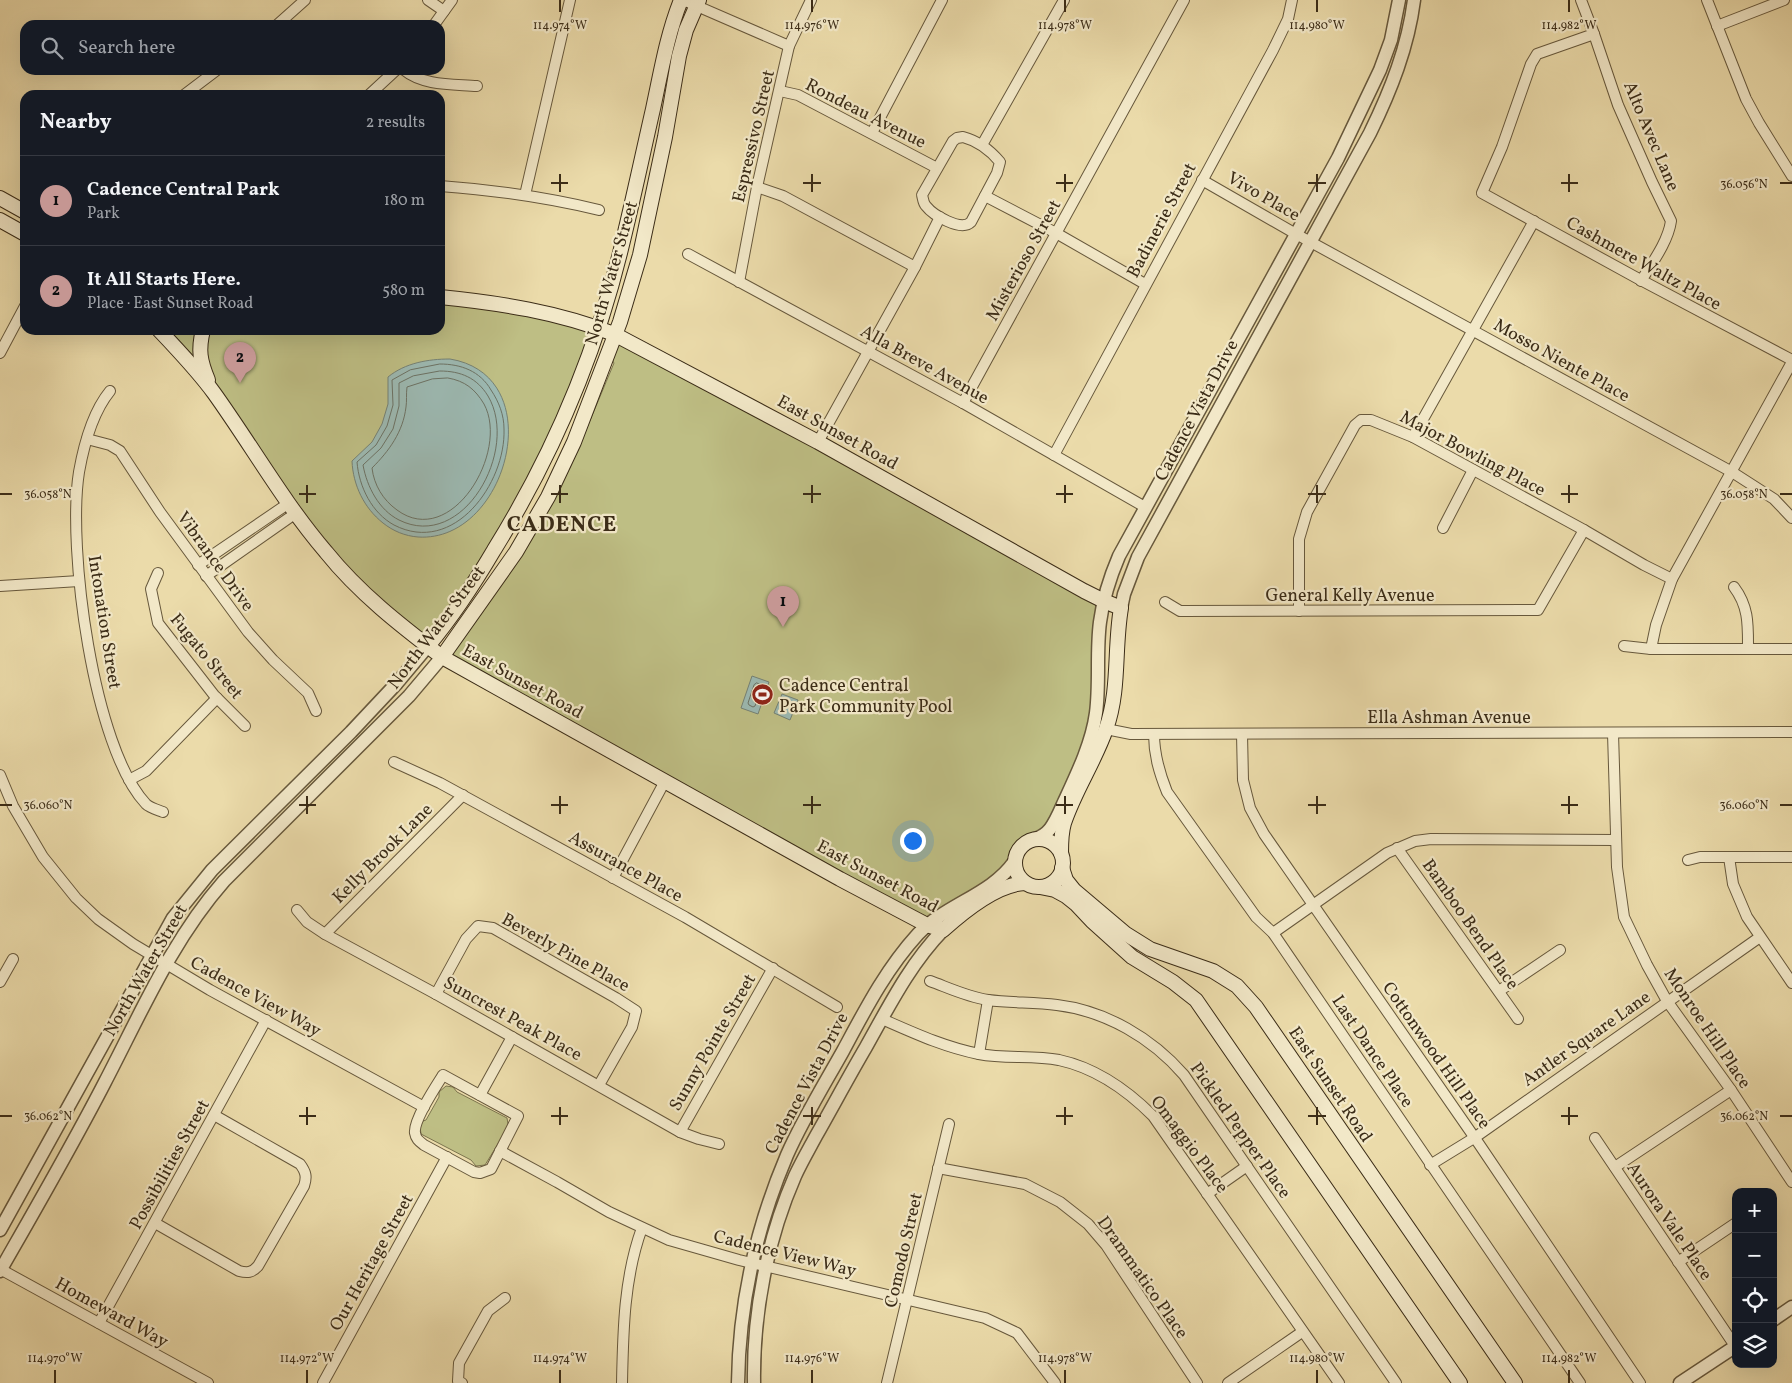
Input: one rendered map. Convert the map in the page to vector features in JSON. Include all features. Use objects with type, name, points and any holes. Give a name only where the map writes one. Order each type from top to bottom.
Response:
[{"type":"main road","name":"North Water Street","points":[[428,646],[463,602],[517,513],[577,388],[606,306],[620,253],[666,48],[675,17],[690,1]]},
{"type":"main road","name":"North Water Street","points":[[442,657],[516,552],[548,497],[574,442],[614,334],[640,255],[665,137],[690,1]]},
{"type":"main road","points":[[0,198],[20,209]]},
{"type":"main road","points":[[0,220],[20,231]]},
{"type":"main road","name":"East Sunset Road","points":[[445,298],[508,304],[540,311],[614,334],[818,442],[1104,601],[1121,608]]},
{"type":"main road","name":"East Sunset Road","points":[[164,335],[185,357],[213,392],[292,508],[326,553],[363,593],[442,657],[840,879],[927,925],[943,930]]},
{"type":"main road","points":[[202,335],[199,350],[200,360],[213,392]]},
{"type":"main road","name":"Cadence Vista Drive","points":[[1061,853],[1061,837],[1064,823],[1106,729],[1116,681],[1117,629],[1121,608]]},
{"type":"main road","points":[[1040,887],[1054,882],[1062,868],[1061,853],[1050,842],[1043,839],[1035,839],[1027,842],[1016,854],[1015,870],[1019,877],[1025,883],[1032,886],[1055,890],[1066,896],[1132,957],[1173,982],[1196,1000],[1460,1383]]},
{"type":"main road","name":"East Sunset Road","points":[[1062,868],[1066,880],[1074,890],[1126,934],[1150,948],[1213,971],[1237,986],[1256,1007],[1515,1383]]},
{"type":"main road","name":"Cadence Vista Drive","points":[[943,930],[968,909],[992,894],[1012,884],[1025,883]]},
{"type":"street","points":[[283,20],[305,0]]},
{"type":"street","points":[[428,0],[444,11]]},
{"type":"street","points":[[438,20],[452,0]]},
{"type":"street","points":[[525,195],[570,0]]},
{"type":"street","name":"Espressivo Street","points":[[739,282],[757,187],[789,46],[811,0]]},
{"type":"street","points":[[872,133],[942,0]]},
{"type":"street","points":[[982,145],[1064,0]]},
{"type":"street","name":"Misterioso Street","points":[[963,403],[1184,0]]},
{"type":"street","name":"Badinerie Street","points":[[1054,455],[1273,50],[1288,20],[1292,0]]},
{"type":"street","name":"Cadence Vista Drive","points":[[1035,839],[1046,833],[1054,822],[1072,785],[1093,727],[1096,715],[1098,683],[1098,637],[1104,601],[1119,556],[1338,158],[1374,85],[1390,40],[1399,0]]},
{"type":"street","name":"Cadence Vista Drive","points":[[1121,608],[1125,589],[1138,557],[1386,101],[1405,48],[1414,0]]},
{"type":"street","name":"Alto Avec Lane","points":[[1581,0],[1618,105],[1671,221],[1662,246],[1641,281]]},
{"type":"street","points":[[1707,0],[1746,99],[1792,176]]},
{"type":"street","points":[[1717,26],[1784,0]]},
{"type":"street","points":[[690,1],[789,46]]},
{"type":"street","name":"Cashmere Waltz Place","points":[[1594,34],[1537,54],[1531,64],[1502,147],[1482,193],[1641,281],[1792,361]]},
{"type":"street","points":[[191,90],[210,75]]},
{"type":"street","points":[[374,90],[391,75]]},
{"type":"street","points":[[411,75],[427,81],[477,86]]},
{"type":"street","name":"Rondeau Avenue","points":[[780,91],[798,95],[937,168]]},
{"type":"street","points":[[957,138],[969,139],[982,145],[1000,162],[1000,167],[969,224],[965,226],[958,225],[940,217],[926,206],[922,195],[950,145],[957,138]]},
{"type":"street","name":"Vivo Place","points":[[1202,180],[1310,241]]},
{"type":"street","points":[[445,187],[561,200],[599,210]]},
{"type":"street","points":[[757,187],[783,196],[915,267]]},
{"type":"street","points":[[984,196],[1056,233],[1145,284]]},
{"type":"street","points":[[818,442],[869,352],[940,217]]},
{"type":"street","points":[[1413,437],[1534,221]]},
{"type":"street","name":"Mosso Niente Place","points":[[1310,241],[1732,472],[1774,499],[1792,518]]},
{"type":"street","name":"Alla Breve Avenue","points":[[688,254],[963,403],[1145,507]]},
{"type":"street","points":[[0,353],[20,315]]},
{"type":"street","points":[[1651,649],[1656,625],[1672,579],[1792,361]]},
{"type":"street","name":"Intonation Street","points":[[110,391],[98,409],[87,439],[79,473],[77,494],[79,581],[86,631],[99,693],[114,745],[129,780],[147,806],[163,812]]},
{"type":"street","name":"Major Bowling Place","points":[[1299,611],[1299,539],[1302,525],[1355,425],[1361,420],[1372,420],[1413,437],[1672,579]]},
{"type":"street","name":"Vibrance Drive","points":[[87,439],[110,445],[120,451],[160,512],[248,632],[273,660],[308,693],[316,710]]},
{"type":"street","points":[[1443,528],[1473,470]]},
{"type":"street","points":[[198,565],[292,508]]},
{"type":"street","points":[[206,576],[292,508]]},
{"type":"street","name":"General Kelly Avenue","points":[[1165,602],[1180,611],[1538,610],[1584,530]]},
{"type":"street","name":"Fugato Street","points":[[158,573],[151,589],[158,624],[217,698],[245,726]]},
{"type":"street","points":[[0,586],[79,581]]},
{"type":"street","points":[[1734,587],[1741,596],[1748,617],[1748,649]]},
{"type":"street","name":"North Water Street","points":[[0,1230],[173,918],[212,870],[357,725],[397,683],[428,646]]},
{"type":"street","points":[[1624,646],[1651,649],[1792,649]]},
{"type":"street","name":"North Water Street","points":[[0,1270],[88,1114],[166,964],[198,913],[224,881],[410,696],[442,657]]},
{"type":"street","points":[[129,780],[146,771],[217,698]]},
{"type":"street","name":"Ella Ashman Avenue","points":[[1106,729],[1131,734],[1792,732]]},
{"type":"street","name":"Monroe Hill Place","points":[[1613,733],[1615,840],[1624,917],[1647,966],[1667,1001],[1792,1182]]},
{"type":"street","name":"Last Dance Place","points":[[1154,734],[1154,750],[1159,772],[1167,792],[1256,917],[1273,934],[1580,1383]]},
{"type":"street","name":"Cottonwood Hill Place","points":[[1242,734],[1243,780],[1250,808],[1264,834],[1640,1383]]},
{"type":"street","name":"Assurance Place","points":[[394,762],[463,795],[773,968],[837,1007]]},
{"type":"street","name":"Cadence View Way","points":[[0,775],[24,828],[43,857],[76,898],[116,933],[166,964],[424,1107]]},
{"type":"street","points":[[613,878],[665,781]]},
{"type":"street","name":"Kelly Brook Lane","points":[[325,934],[463,795]]},
{"type":"street","points":[[1273,934],[1397,848],[1415,841],[1431,839],[1615,840]]},
{"type":"street","name":"Bamboo Bend Place","points":[[1397,848],[1518,1019]]},
{"type":"street","points":[[1688,860],[1700,857],[1792,857]]},
{"type":"street","points":[[1729,857],[1733,884],[1747,917],[1792,983]]},
{"type":"street","name":"Cadence Vista Drive","points":[[738,1383],[738,1345],[752,1262],[765,1213],[788,1154],[874,993],[895,962],[927,925],[992,884],[1005,874],[1014,862]]},
{"type":"street","name":"Suncrest Peak Place","points":[[297,910],[307,922],[325,934],[436,994],[680,1132],[719,1144]]},
{"type":"street","name":"Beverly Pine Place","points":[[436,994],[466,939],[478,926],[493,928],[636,1011],[632,1027],[599,1085]]},
{"type":"street","name":"Cadence Vista Drive","points":[[754,1383],[753,1359],[756,1326],[766,1266],[795,1176],[917,960],[943,930]]},
{"type":"street","name":"Antler Square Lane","points":[[1430,1165],[1474,1138],[1760,937]]},
{"type":"street","points":[[1499,991],[1560,950]]},
{"type":"street","points":[[0,982],[13,959]]},
{"type":"street","name":"Sunny Pointe Street","points":[[680,1132],[773,968]]},
{"type":"street","name":"Pickled Pepper Place","points":[[930,981],[973,997],[988,1000],[1058,1005],[1105,1018],[1139,1035],[1173,1062],[1184,1075],[1396,1383]]},
{"type":"street","points":[[979,1054],[988,1000]]},
{"type":"street","name":"Omaggio Place","points":[[882,1019],[936,1043],[979,1054],[1058,1060],[1095,1071],[1132,1096],[1153,1116],[1339,1383]]},
{"type":"street","name":"Possibilities Street","points":[[99,1323],[266,1020]]},
{"type":"street","points":[[480,1095],[512,1037]]},
{"type":"street","points":[[443,1075],[480,1095],[518,1116],[491,1169],[480,1173],[474,1172],[417,1140],[414,1128],[443,1075]]},
{"type":"street","points":[[1615,1167],[1730,1090]]},
{"type":"street","points":[[155,1223],[239,1271],[247,1273],[254,1271],[258,1266],[304,1186],[305,1171],[300,1164],[214,1115]]},
{"type":"street","name":"Comodo Street","points":[[887,1383],[949,1124]]},
{"type":"street","name":"Aurora Vale Place","points":[[1595,1138],[1732,1342]]},
{"type":"street","name":"Cadence View Way","points":[[500,1151],[609,1212],[669,1240],[766,1266],[985,1318],[1017,1333],[1055,1383]]},
{"type":"street","name":"Our Heritage Street","points":[[323,1383],[447,1157]]},
{"type":"street","points":[[1207,1194],[1247,1166]]},
{"type":"street","name":"Drammatico Place","points":[[938,1168],[1025,1184],[1060,1202],[1088,1224],[1106,1245],[1197,1383]]},
{"type":"street","points":[[1678,1262],[1732,1227]]},
{"type":"street","points":[[622,1383],[623,1327],[631,1262],[642,1228]]},
{"type":"street","name":"Homeward Way","points":[[0,1270],[208,1383]]},
{"type":"street","points":[[462,1383],[458,1381],[459,1363],[488,1311],[505,1298]]},
{"type":"street","points":[[1777,1317],[1792,1307]]},
{"type":"street","points":[[1228,1383],[1302,1332]]},
{"type":"street","points":[[1680,1383],[1732,1348]]},
{"type":"green space","points":[[445,303],[553,320],[593,333],[549,434],[515,502],[491,543],[437,622],[437,627],[427,640],[374,597],[318,533],[209,377],[204,341],[206,335],[445,335]]},
{"type":"green space","points":[[173,335],[195,335],[194,357]]},
{"type":"green space","points":[[616,342],[645,354],[1099,604],[1095,678],[1092,707],[1086,735],[1046,828],[1040,834],[1019,846],[1010,862],[1000,874],[929,921],[447,654],[458,640],[463,639],[485,608],[517,561],[556,494],[614,363],[611,358]]},
{"type":"green space","points":[[446,1086],[453,1087],[457,1092],[507,1118],[506,1131],[485,1165],[476,1166],[471,1160],[421,1134],[420,1127],[423,1121],[426,1120],[439,1097],[439,1092]]},
{"type":"water","points":[[450,359],[482,372],[501,395],[508,424],[506,457],[494,488],[475,514],[449,532],[418,537],[408,536],[387,526],[370,510],[357,487],[352,461],[372,442],[382,424],[388,404],[388,377],[409,365]]},
{"type":"water","points":[[752,676],[769,682],[758,714],[741,708]]},
{"type":"water","points":[[782,694],[798,700],[790,720],[774,713]]},
{"type":"place","name":"It All Starts Here.","points":[[240,383]]},
{"type":"place","name":"Cadence Central Park","points":[[783,627]]},
{"type":"place","name":"Cadence Central Park Community Pool","points":[[763,695]]},
{"type":"district","name":"CADENCE","points":[[562,523]]}]
